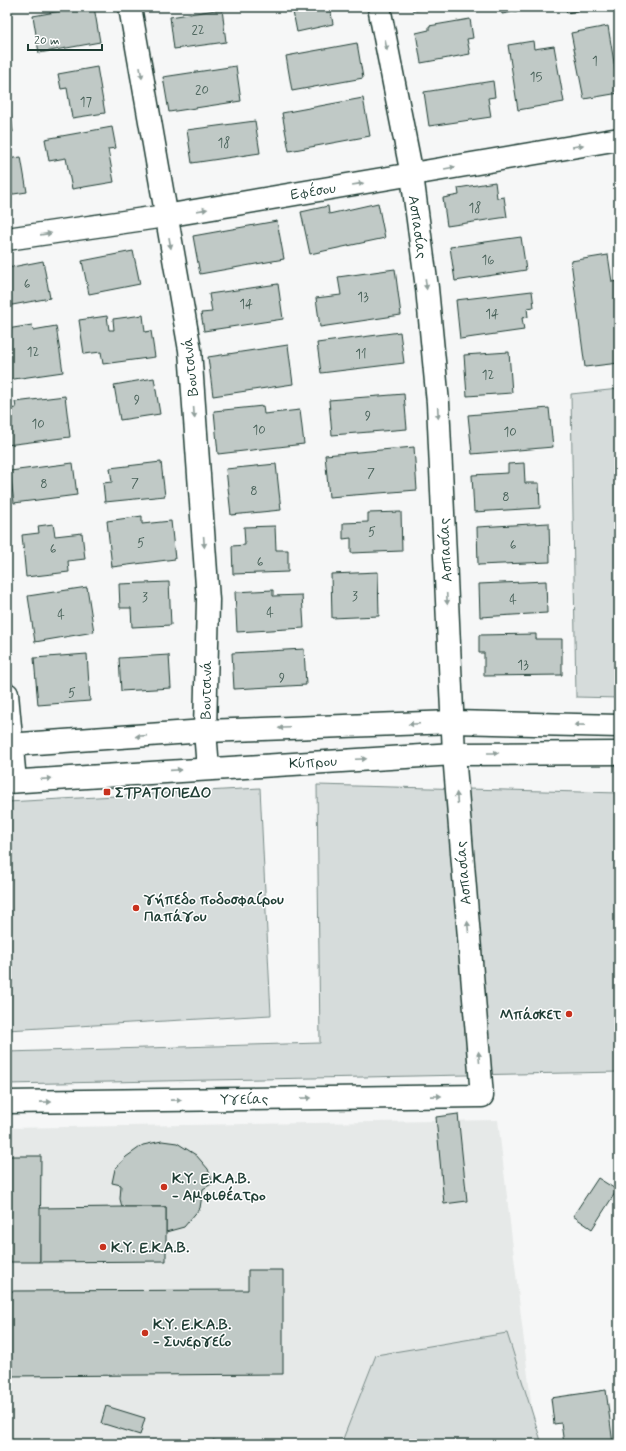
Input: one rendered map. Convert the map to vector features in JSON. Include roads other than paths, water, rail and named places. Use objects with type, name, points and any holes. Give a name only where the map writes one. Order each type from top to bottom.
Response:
[{"type":"street","name":"Βουτσινά","points":[[130,7],[165,216],[190,350],[208,600],[205,731],[208,768]]},
{"type":"street","name":"Ασπασίας","points":[[379,7],[412,175],[427,288],[438,404],[454,754],[482,1096]]},
{"type":"street","name":"Εφέσου","points":[[7,239],[165,216],[619,139]]},
{"type":"street","points":[[7,694],[11,782]]},
{"type":"street","points":[[10,745],[205,731],[453,722],[619,726]]},
{"type":"street","name":"Κύπρου","points":[[11,782],[208,768],[454,754],[619,753]]},
{"type":"street","name":"Υγείας","points":[[7,1102],[482,1096]]},
{"type":"place","name":"ΣΤΡΑΤΟΠΕΔΟ","points":[[107,792]]},
{"type":"place","name":"γήπεδο ποδοσφαίρου Παπάγου","points":[[136,908]]},
{"type":"place","name":"Μπάσκετ","points":[[569,1014]]},
{"type":"place","name":"Κ.Υ. Ε.Κ.Α.Β. - Αμφιθέατρο","points":[[164,1187]]},
{"type":"place","name":"Κ.Υ. Ε.Κ.Α.Β.","points":[[103,1247]]},
{"type":"place","name":"Κ.Υ. Ε.Κ.Α.Β. - Συνεργείο","points":[[145,1333]]}]
